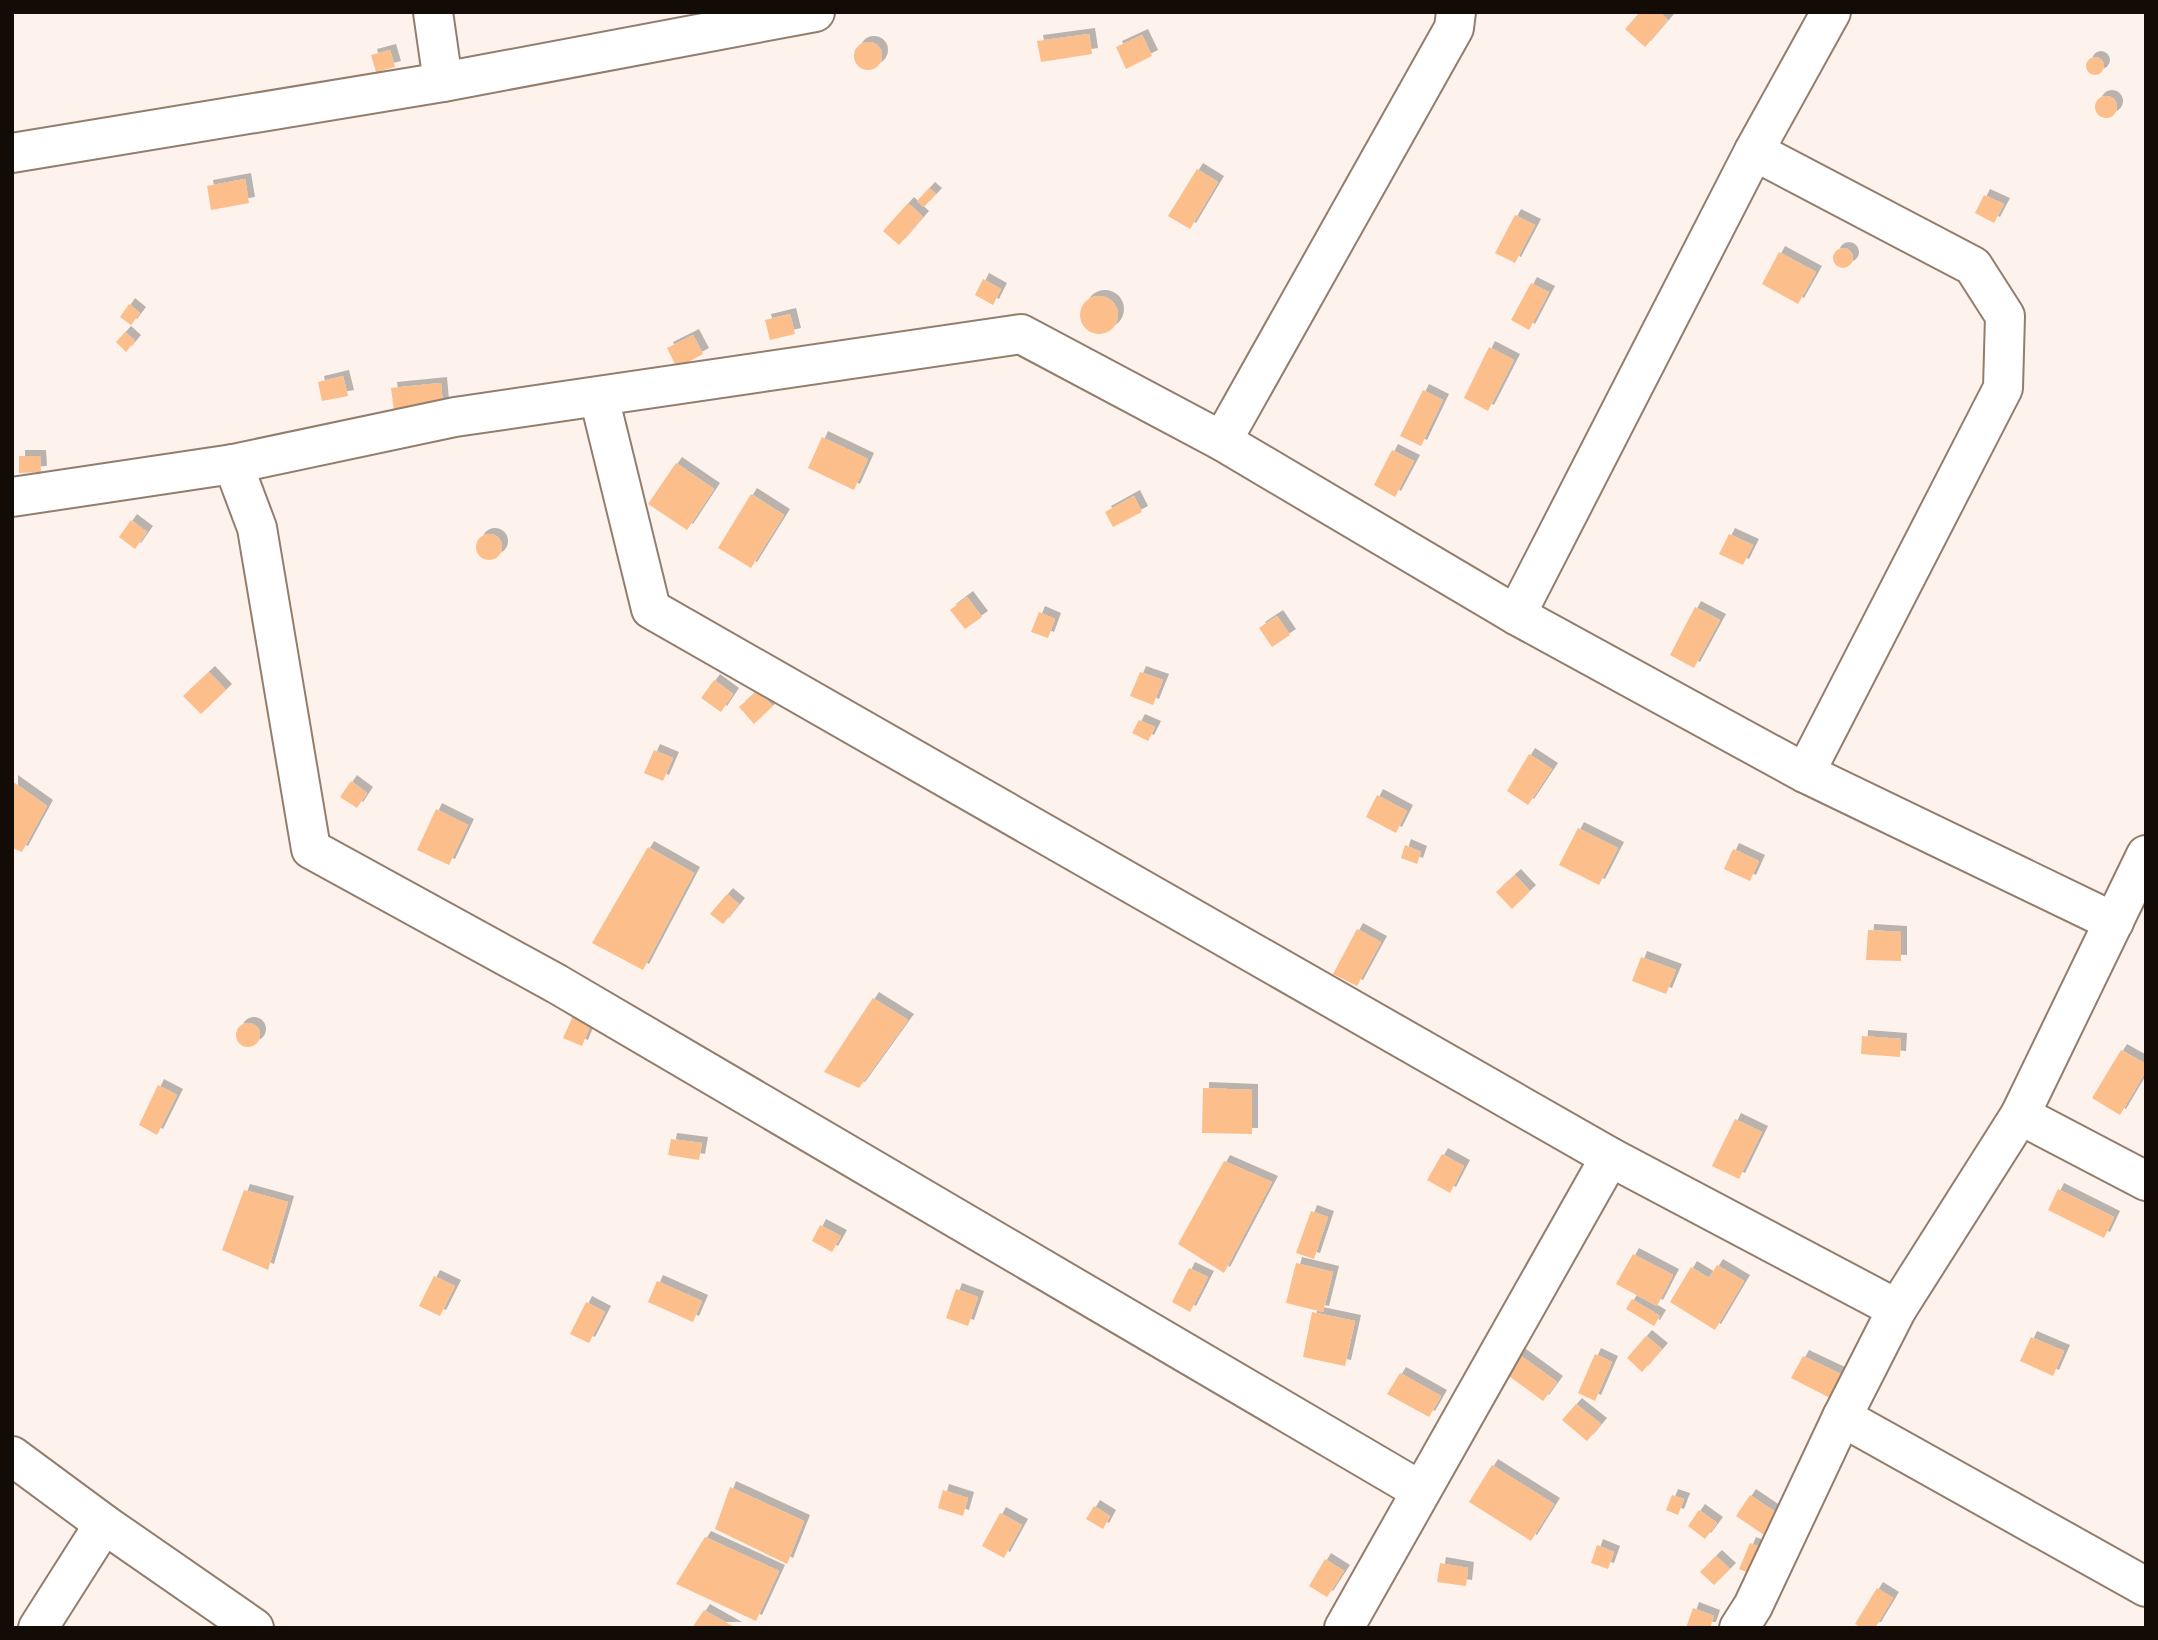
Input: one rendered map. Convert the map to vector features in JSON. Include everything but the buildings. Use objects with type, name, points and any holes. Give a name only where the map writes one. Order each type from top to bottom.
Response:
[{"type":"street","points":[[433,12],[443,82]]},
{"type":"street","points":[[12,153],[443,82],[815,12]]},
{"type":"street","points":[[1222,441],[1454,28],[1456,12]]},
{"type":"street","points":[[1516,615],[1754,151],[1831,12]]},
{"type":"street","points":[[1754,151],[1973,266],[2005,316],[2003,388],[1805,773]]},
{"type":"street","points":[[12,497],[233,464],[455,417],[1021,334],[1222,441],[1516,615],[1805,773],[2113,922]]},
{"type":"street","points":[[599,397],[651,609],[1610,1157],[1896,1309]]},
{"type":"street","points":[[233,464],[257,528],[311,849],[569,991],[1421,1491]]},
{"type":"street","points":[[1738,1628],[1753,1606],[1896,1309],[2020,1115],[2146,855]]},
{"type":"street","points":[[2020,1115],[2146,1181]]},
{"type":"street","points":[[1344,1628],[1610,1157]]},
{"type":"street","points":[[1842,1417],[2146,1587]]},
{"type":"street","points":[[12,1456],[104,1524],[254,1628]]},
{"type":"street","points":[[38,1628],[104,1524]]}]
